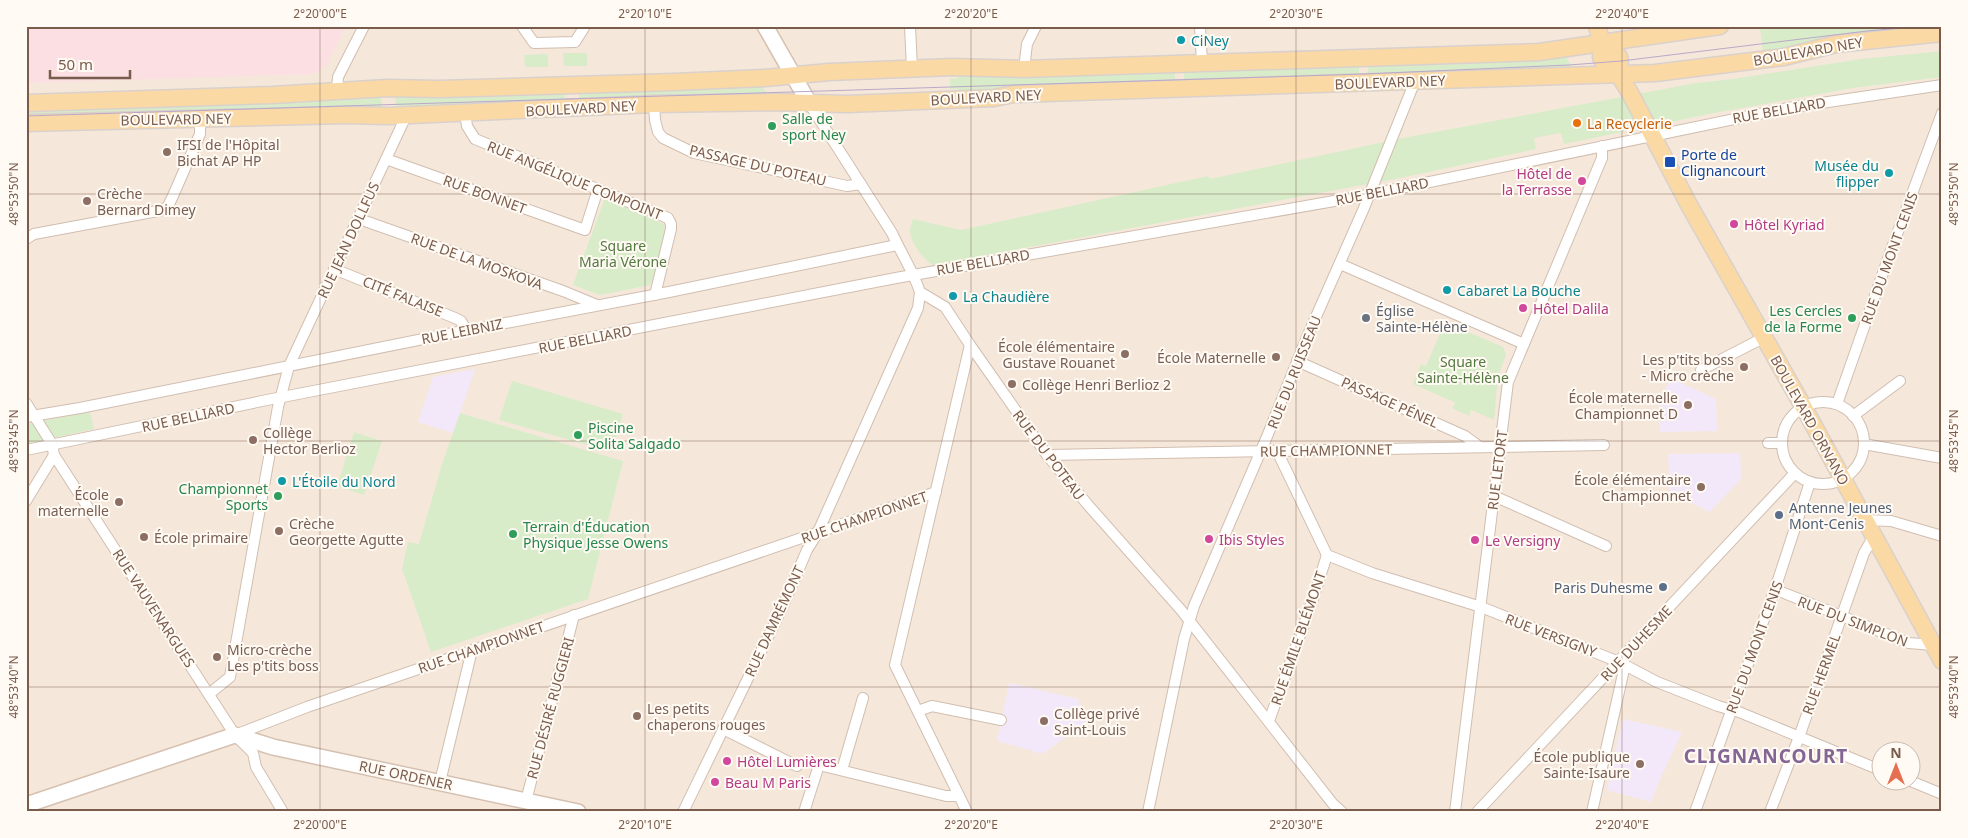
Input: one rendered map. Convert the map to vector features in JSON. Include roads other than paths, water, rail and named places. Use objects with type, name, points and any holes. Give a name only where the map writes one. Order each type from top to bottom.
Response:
[{"type":"main road","points":[[765,26],[809,103]]},
{"type":"main road","points":[[1597,26],[1602,43]]},
{"type":"main road","name":"BOULEVARD NEY","points":[[26,103],[388,88],[439,89],[683,82],[912,69],[974,67],[1024,69],[1539,52],[1720,26]]},
{"type":"main road","name":"BOULEVARD NEY","points":[[26,123],[344,115],[390,116],[654,104],[847,104],[994,98],[1014,94],[1655,74],[1784,58],[1836,44],[1942,34]]},
{"type":"main road","name":"BOULEVARD ORNANO","points":[[1602,43],[1619,55],[1621,61],[1619,75],[1942,661]]},
{"type":"main road","name":"RUE ORDENER","points":[[235,735],[273,747],[578,812]]},
{"type":"main road","name":"RUE CHAMPIONNET","points":[[26,805],[235,735]]},
{"type":"street","points":[[337,91],[338,77],[364,26]]},
{"type":"street","points":[[522,26],[534,43],[576,42],[585,26]]},
{"type":"street","points":[[910,26],[912,69]]},
{"type":"street","points":[[1024,69],[1026,44],[1036,26]]},
{"type":"street","points":[[1200,26],[1202,62]]},
{"type":"street","name":"RUE DU RUISSEAU","points":[[1148,812],[1178,670],[1194,606],[1392,142],[1415,81]]},
{"type":"street","name":"RUE BELLIARD","points":[[26,450],[53,450],[279,398],[915,274],[1370,194],[1788,108],[1942,84]]},
{"type":"street","points":[[809,103],[892,234],[915,274],[920,292]]},
{"type":"street","name":"PASSAGE DU POTEAU","points":[[654,104],[658,132],[663,138],[694,153],[847,186],[861,184]]},
{"type":"street","name":"RUE ANGÉLIQUE COMPOINT","points":[[465,113],[467,126],[475,138],[668,218],[672,224],[655,295]]},
{"type":"street","name":"RUE DU MONT CENIS","points":[[1837,404],[1942,113]]},
{"type":"street","name":"RUE JEAN DOLLFUS","points":[[209,694],[230,677],[279,398],[289,366],[407,114]]},
{"type":"street","points":[[26,239],[34,234],[163,210],[172,198],[200,134],[200,118]]},
{"type":"street","name":"RUE LETORT","points":[[1455,812],[1508,382],[1602,158],[1602,146]]},
{"type":"street","name":"RUE BONNET","points":[[386,159],[585,230],[598,189]]},
{"type":"street","name":"RUE DE LA MOSKOVA","points":[[359,216],[365,221],[563,291],[597,305]]},
{"type":"street","name":"RUE LEIBNIZ","points":[[31,417],[466,330],[655,295],[897,245]]},
{"type":"street","points":[[1340,264],[1524,344]]},
{"type":"street","name":"CITÉ FALAISE","points":[[334,269],[455,318],[461,321],[466,330]]},
{"type":"street","name":"RUE DU POTEAU","points":[[920,292],[945,307],[1048,455],[1088,505],[1190,620],[1333,804],[1342,812]]},
{"type":"street","name":"RUE DAMRÉMONT","points":[[683,812],[818,532],[918,308],[920,292]]},
{"type":"street","points":[[1701,370],[1765,337]]},
{"type":"street","points":[[967,812],[896,665],[970,345]]},
{"type":"street","name":"PASSAGE PÉNEL","points":[[1297,362],[1466,436],[1480,447]]},
{"type":"street","points":[[1854,416],[1900,381]]},
{"type":"street","points":[[1823,402],[1837,404],[1854,416],[1861,429],[1864,444],[1857,466],[1843,479],[1821,484],[1810,482],[1795,473],[1787,464],[1781,443],[1784,428],[1791,414],[1803,406],[1823,402]]},
{"type":"street","name":"RUE VAUVENARGUES","points":[[26,403],[31,417],[235,735],[253,752],[256,767],[284,812]]},
{"type":"street","points":[[1768,443],[1781,443]]},
{"type":"street","points":[[1864,444],[1942,458]]},
{"type":"street","name":"RUE CHAMPIONNET","points":[[1048,455],[1604,445]]},
{"type":"street","points":[[26,501],[53,450]]},
{"type":"street","points":[[1277,451],[1327,555]]},
{"type":"street","name":"RUE DUHESME","points":[[1477,812],[1622,664],[1795,473]]},
{"type":"street","name":"RUE DU MONT CENIS","points":[[1695,812],[1810,482]]},
{"type":"street","name":"RUE CHAMPIONNET","points":[[235,735],[307,707],[936,492]]},
{"type":"street","points":[[1494,496],[1606,546]]},
{"type":"street","points":[[1865,520],[1891,521],[1942,536]]},
{"type":"street","name":"RUE HERMEL","points":[[1771,811],[1864,553],[1874,536]]},
{"type":"street","name":"RUE VERSIGNY","points":[[1327,555],[1372,573],[1481,607],[1622,664],[1658,682],[1732,709],[1870,766]]},
{"type":"street","name":"RUE ÉMILE BLÉMONT","points":[[1269,721],[1327,555]]},
{"type":"street","name":"RUE DU SIMPLON","points":[[1774,589],[1909,643],[1933,645]]},
{"type":"street","name":"RUE DÉSIRÉ RUGGIERI","points":[[526,801],[574,615]]},
{"type":"street","points":[[440,782],[472,650]]},
{"type":"street","points":[[1592,812],[1622,664]]},
{"type":"street","points":[[842,770],[862,698]]},
{"type":"street","points":[[918,711],[932,706],[1001,720]]},
{"type":"street","points":[[723,730],[797,766]]},
{"type":"street","points":[[804,812],[819,765],[946,796],[958,796]]},
{"type":"street","points":[[1920,785],[1942,794]]},
{"type":"tram line","points":[[26,116],[1364,74],[1569,65],[1621,61],[1867,31],[1924,26]]},
{"type":"place","name":"CiNey","points":[[1181,40]]},
{"type":"place","name":"La Recyclerie","points":[[1577,123]]},
{"type":"place","name":"Salle de sport Ney","points":[[772,126]]},
{"type":"place","name":"IFSI de l'Hôpital Bichat AP HP","points":[[167,152]]},
{"type":"place","name":"Porte de Clignancourt","points":[[1670,162]]},
{"type":"place","name":"Musée du flipper","points":[[1889,173]]},
{"type":"place","name":"Hôtel de la Terrasse","points":[[1582,181]]},
{"type":"place","name":"Crèche Bernard Dimey","points":[[87,201]]},
{"type":"place","name":"Hôtel Kyriad","points":[[1734,224]]},
{"type":"place","name":"Cabaret La Bouche","points":[[1447,290]]},
{"type":"place","name":"La Chaudière","points":[[953,296]]},
{"type":"place","name":"Hôtel Dalila","points":[[1523,308]]},
{"type":"place","name":"Église Sainte-Hélène","points":[[1366,318]]},
{"type":"place","name":"Les Cercles de la Forme","points":[[1852,318]]},
{"type":"place","name":"École élémentaire Gustave Rouanet","points":[[1125,354]]},
{"type":"place","name":"École Maternelle","points":[[1276,357]]},
{"type":"place","name":"Les p'tits boss - Micro crèche","points":[[1744,367]]},
{"type":"place","name":"Collège Henri Berlioz 2","points":[[1012,384]]},
{"type":"place","name":"École maternelle Championnet D","points":[[1688,405]]},
{"type":"place","name":"Piscine Solita Salgado","points":[[578,435]]},
{"type":"place","name":"Collège Hector Berlioz","points":[[253,440]]},
{"type":"place","name":"L'Étoile du Nord","points":[[282,481]]},
{"type":"place","name":"École élémentaire Championnet","points":[[1701,487]]},
{"type":"place","name":"Championnet Sports","points":[[278,496]]},
{"type":"place","name":"École maternelle","points":[[119,502]]},
{"type":"place","name":"Antenne Jeunes Mont-Cenis","points":[[1779,515]]},
{"type":"place","name":"Crèche Georgette Agutte","points":[[279,531]]},
{"type":"place","name":"Terrain d'Éducation Physique Jesse Owens","points":[[513,534]]},
{"type":"place","name":"École primaire","points":[[144,537]]},
{"type":"place","name":"Ibis Styles","points":[[1209,539]]},
{"type":"place","name":"Le Versigny","points":[[1475,540]]},
{"type":"place","name":"Paris Duhesme","points":[[1663,587]]},
{"type":"place","name":"Micro-crèche Les p'tits boss","points":[[217,657]]},
{"type":"place","name":"Les petits chaperons rouges","points":[[637,716]]},
{"type":"place","name":"Collège privé Saint-Louis","points":[[1044,721]]},
{"type":"place","name":"Hôtel Lumières","points":[[727,761]]},
{"type":"place","name":"École publique Sainte-Isaure","points":[[1640,764]]},
{"type":"place","name":"Beau M Paris","points":[[715,782]]},
{"type":"district","name":"CLIGNANCOURT","points":[[1766,756]]},
{"type":"park label","name":"Square Maria Vérone","points":[[623,254]]},
{"type":"park label","name":"Square Sainte-Hélène","points":[[1463,370]]}]
